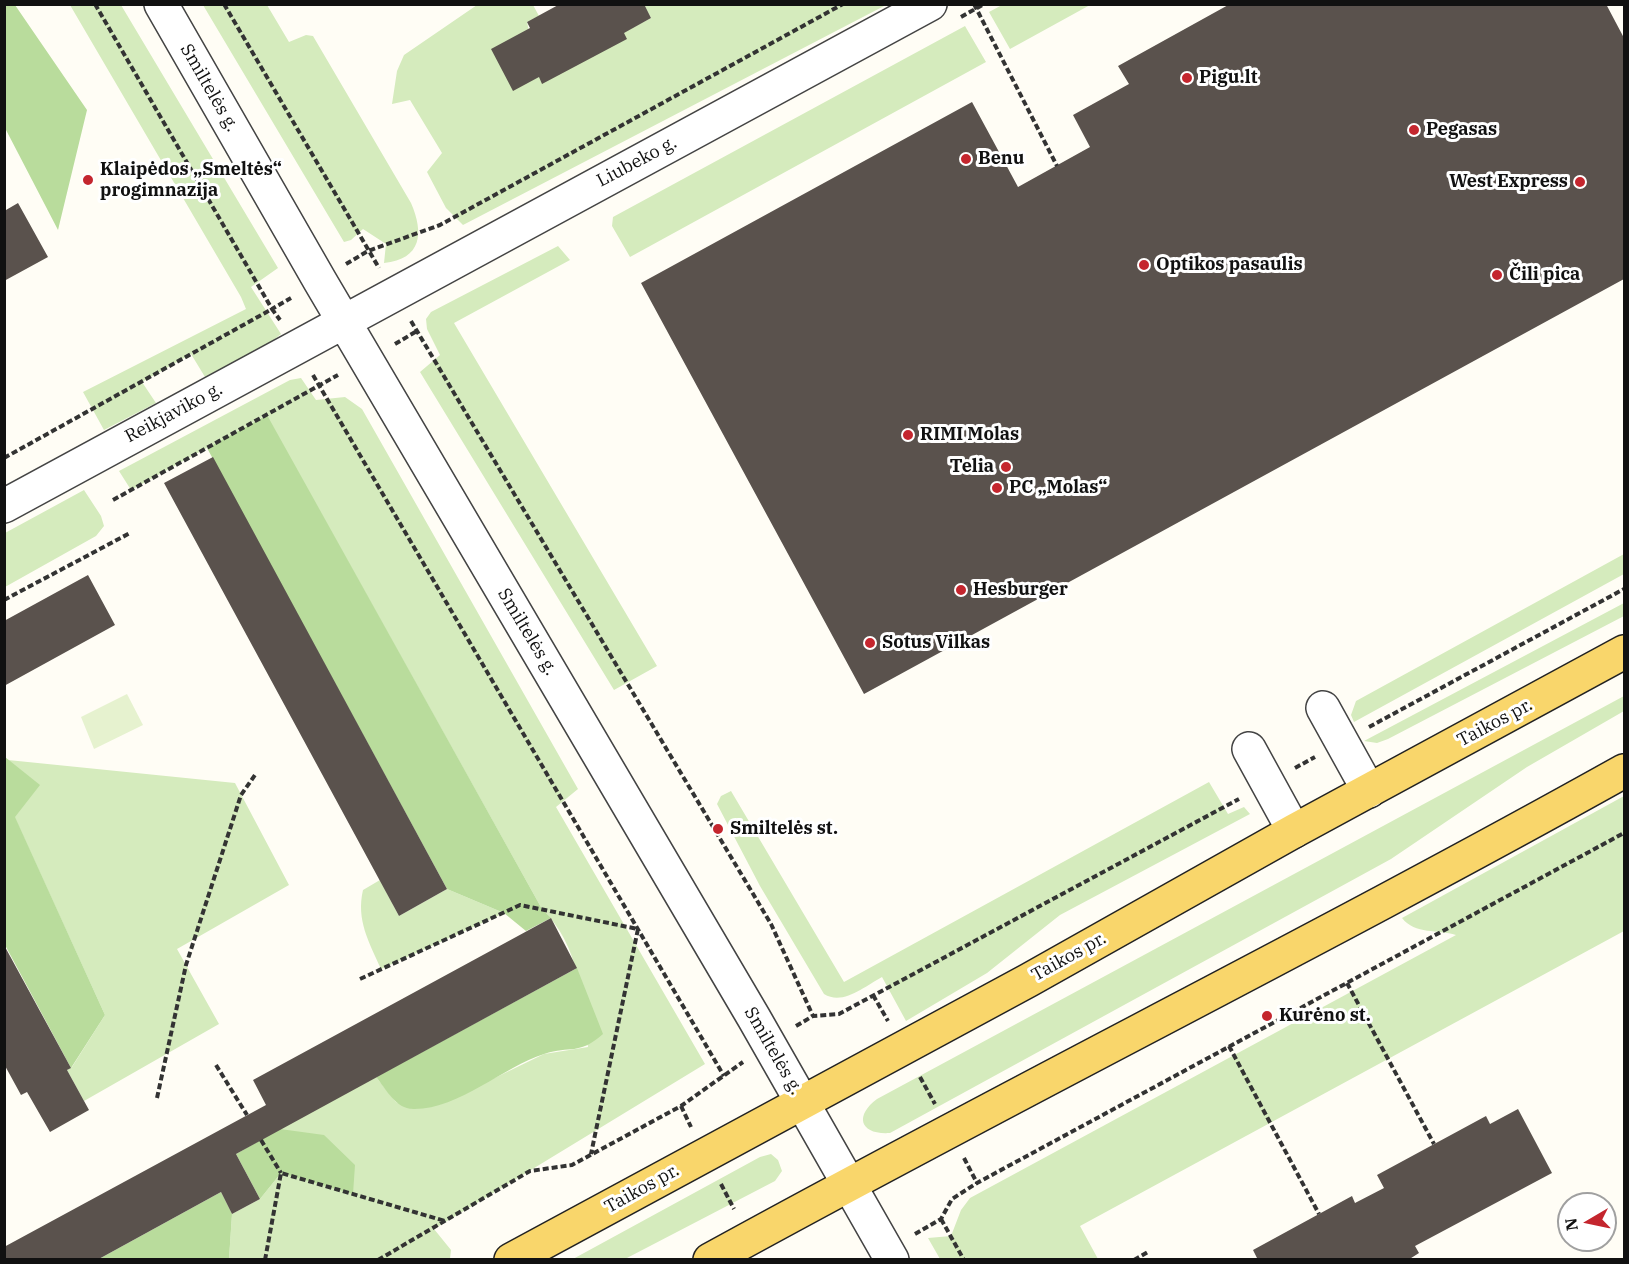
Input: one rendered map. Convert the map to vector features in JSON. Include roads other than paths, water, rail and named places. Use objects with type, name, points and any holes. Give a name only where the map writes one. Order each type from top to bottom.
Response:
[{"type":"main road","name":"Taikos pr.","points":[[512,1260],[1624,652]]},
{"type":"main road","points":[[710,1260],[849,1183],[1430,879],[1624,771]]},
{"type":"street","name":"Smiltelės g.","points":[[161,4],[320,281],[890,1255]]},
{"type":"street","name":"Liubeko g.","points":[[344,322],[930,4]]},
{"type":"street","name":"Reikjaviko g.","points":[[4,506],[344,322]]},
{"type":"street","points":[[1323,708],[1369,791]]},
{"type":"street","points":[[1249,749],[1294,831]]},
{"type":"place","name":"Pigu.lt","points":[[1187,78]]},
{"type":"place","name":"Pegasas","points":[[1414,130]]},
{"type":"place","name":"Benu","points":[[966,159]]},
{"type":"place","name":"Klaipėdos „Smeltės“ progimnazija","points":[[88,180]]},
{"type":"place","name":"West Express","points":[[1580,182]]},
{"type":"place","name":"Optikos pasaulis","points":[[1144,265]]},
{"type":"place","name":"Čili pica","points":[[1497,275]]},
{"type":"place","name":"RIMI Molas","points":[[908,435]]},
{"type":"place","name":"Telia","points":[[1006,467]]},
{"type":"place","name":"PC „Molas“","points":[[997,488]]},
{"type":"place","name":"Hesburger","points":[[961,590]]},
{"type":"place","name":"Sotus Vilkas","points":[[870,643]]},
{"type":"place","name":"Smiltelės st.","points":[[718,829]]},
{"type":"place","name":"Kurėno st.","points":[[1267,1016]]}]
